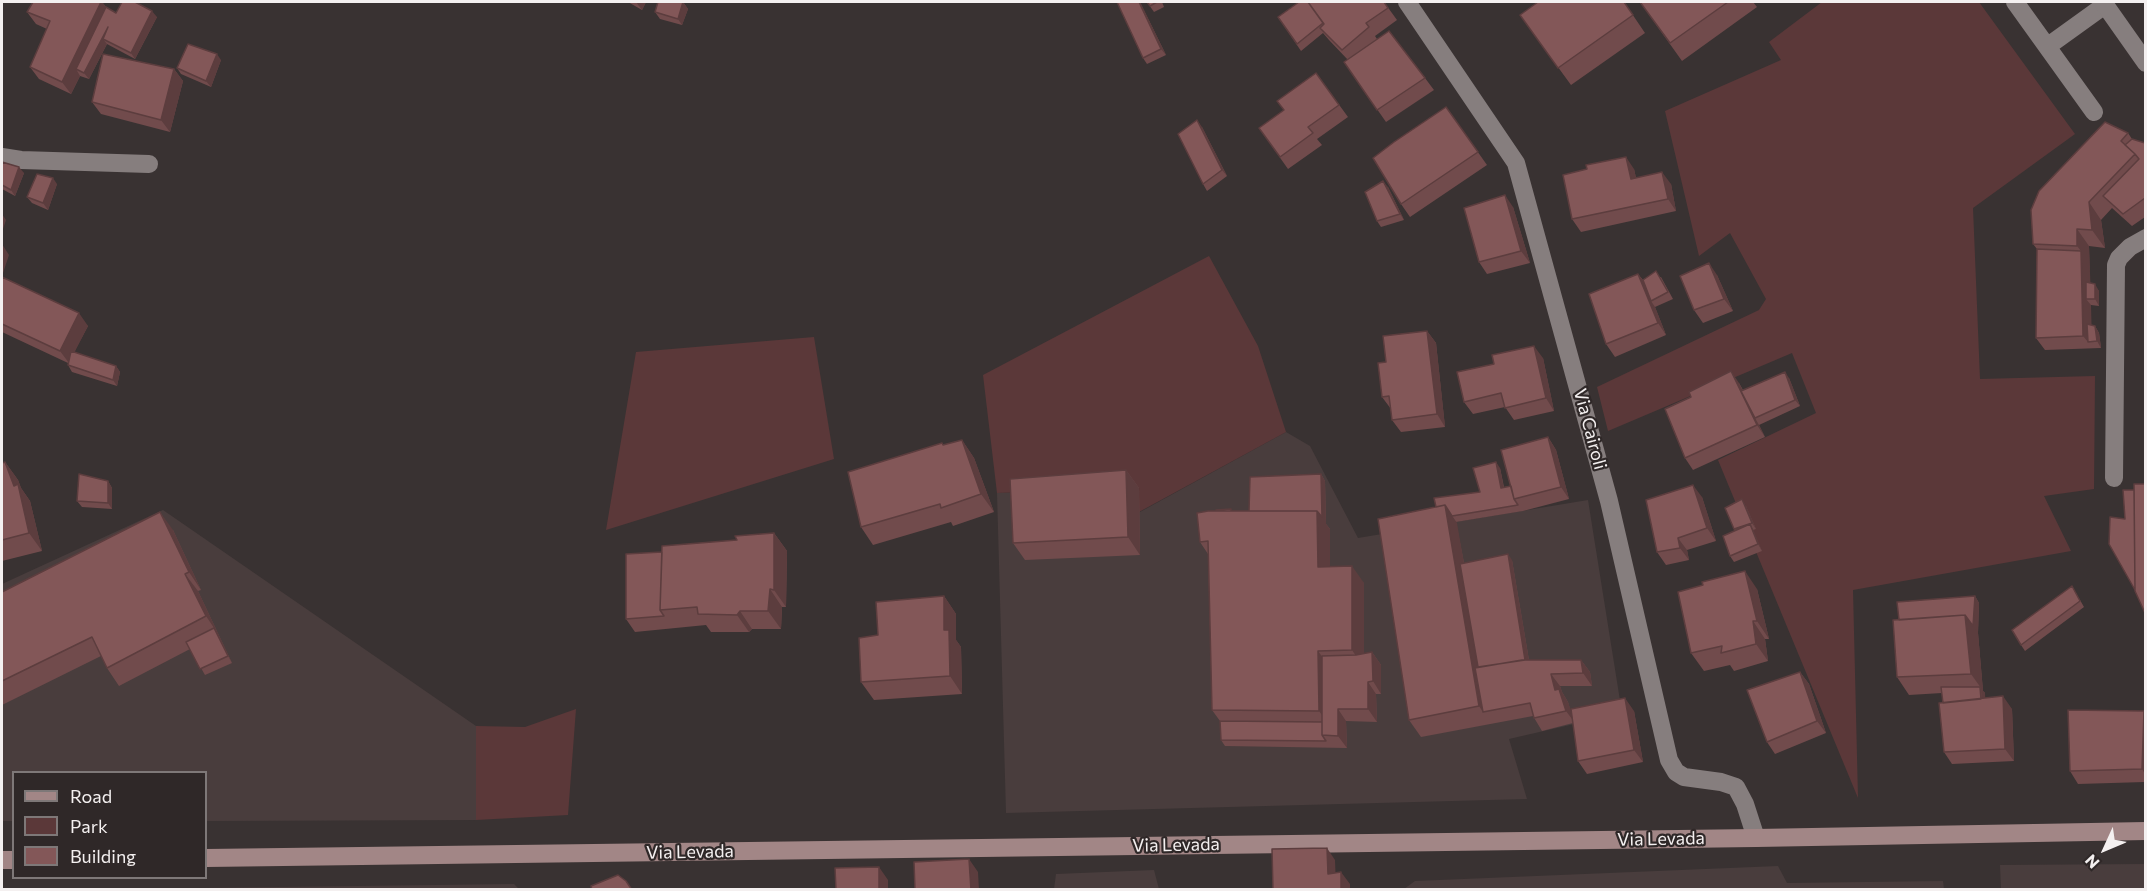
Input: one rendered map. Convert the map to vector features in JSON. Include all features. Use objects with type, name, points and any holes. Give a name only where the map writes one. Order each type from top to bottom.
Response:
[{"type":"main road","name":"Via Levada","points":[[207,858],[2145,831]]},
{"type":"street","name":"Via Cairoli","points":[[1407,2],[1516,163],[1609,501],[1669,759],[1676,772],[1684,777],[1720,782],[1736,787],[1745,804],[1756,838]]},
{"type":"street","points":[[2015,2],[2094,112]]},
{"type":"street","points":[[2048,46],[2104,3],[2145,63]]},
{"type":"street","points":[[2,157],[21,160],[149,164]]},
{"type":"street","points":[[2114,478],[2116,265],[2130,247],[2145,237]]},
{"type":"shaded area","points":[[1286,432],[1310,446],[1358,538],[1588,500],[1622,713],[1509,739],[1527,799],[1006,813],[997,493],[1139,488],[1140,512]]},
{"type":"shaded area","points":[[163,510],[476,726],[476,820],[207,821],[207,771],[12,771],[12,821],[2,821],[2,584]]},
{"type":"shaded area","points":[[2145,864],[2145,889],[2001,889],[2000,865]]},
{"type":"shaded area","points":[[1778,866],[1787,883],[1943,881],[1944,889],[1404,889],[1415,881]]},
{"type":"shaded area","points":[[1154,870],[1159,889],[1054,889],[1056,874]]},
{"type":"shaded area","points":[[514,884],[519,889],[118,889]]},
{"type":"green space","points":[[1822,2],[1979,2],[2075,134],[1973,208],[1980,379],[2095,376],[2094,489],[2044,496],[2071,551],[1853,590],[1858,798],[1718,460],[1816,413],[1792,353],[1608,431],[1597,387],[1759,310],[1766,299],[1730,233],[1699,256],[1665,111],[1781,60],[1769,42]]},
{"type":"green space","points":[[1209,256],[1258,346],[1286,432],[1139,512],[1138,488],[997,493],[983,375]]},
{"type":"green space","points":[[814,337],[834,459],[606,530],[636,352]]},
{"type":"green space","points":[[576,709],[568,815],[476,820],[476,726],[525,727]]},
{"type":"building","points":[[33,2],[101,2],[62,82],[30,67],[50,21],[27,12]]},
{"type":"building","points":[[122,2],[135,2],[152,11],[131,53],[103,39],[108,27],[84,73],[76,69],[106,7],[116,13]]},
{"type":"building","points":[[658,2],[683,2],[678,19],[655,12]]},
{"type":"building","points":[[1117,2],[1139,2],[1161,49],[1143,58]]},
{"type":"building","points":[[1299,2],[1308,2],[1323,23],[1297,44],[1278,17]]},
{"type":"building","points":[[1308,2],[1384,2],[1388,8],[1366,23],[1369,27],[1342,50],[1320,28],[1324,24]]},
{"type":"building","points":[[1538,2],[1624,2],[1633,15],[1558,68],[1520,15]]},
{"type":"building","points":[[1640,2],[1728,2],[1670,43]]},
{"type":"building","points":[[1389,31],[1425,78],[1377,110],[1344,62]]},
{"type":"building","points":[[188,44],[217,54],[206,81],[177,68]]},
{"type":"building","points":[[103,54],[174,69],[161,120],[92,102]]},
{"type":"building","points":[[1316,73],[1339,105],[1308,127],[1313,133],[1280,157],[1259,128],[1284,110],[1277,101]]},
{"type":"building","points":[[1446,107],[1478,152],[1401,204],[1373,158]]},
{"type":"building","points":[[1197,120],[1222,170],[1203,184],[1178,134]]},
{"type":"building","points":[[2105,122],[2128,133],[2121,141],[2135,154],[2089,202],[2092,230],[2077,229],[2077,246],[2033,244],[2031,210],[2039,191]]},
{"type":"building","points":[[2132,139],[2145,143],[2145,198],[2123,214],[2103,196],[2139,159],[2125,145]]},
{"type":"building","points":[[1626,157],[1631,179],[1662,172],[1668,199],[1572,219],[1563,175],[1587,169],[1586,165]]},
{"type":"building","points":[[2,162],[19,167],[11,190],[2,185]]},
{"type":"building","points":[[37,174],[53,178],[43,203],[27,197]]},
{"type":"building","points":[[1383,181],[1400,214],[1377,221],[1365,192]]},
{"type":"building","points":[[1505,195],[1521,251],[1479,262],[1464,208]]},
{"type":"building","points":[[2037,249],[2081,251],[2083,336],[2036,338]]},
{"type":"building","points":[[1709,263],[1724,299],[1694,310],[1680,276]]},
{"type":"building","points":[[1656,271],[1668,292],[1651,301],[1643,280]]},
{"type":"building","points":[[1638,274],[1658,323],[1606,344],[1589,294]]},
{"type":"building","points":[[2,277],[79,313],[60,351],[2,324]]},
{"type":"building","points":[[2086,282],[2095,284],[2095,299],[2086,299]]},
{"type":"building","points":[[2087,324],[2095,326],[2097,341],[2088,342]]},
{"type":"building","points":[[1427,331],[1437,414],[1392,420],[1389,396],[1382,397],[1378,363],[1386,362],[1383,336]]},
{"type":"building","points":[[1534,346],[1546,398],[1505,408],[1501,393],[1464,402],[1457,372],[1494,364],[1492,355]]},
{"type":"building","points":[[71,351],[116,366],[113,380],[68,365]]},
{"type":"building","points":[[1731,371],[1757,425],[1685,458],[1665,409],[1691,397],[1689,392]]},
{"type":"building","points":[[1785,372],[1795,400],[1755,418],[1741,391]]},
{"type":"building","points":[[1548,437],[1561,487],[1514,499],[1501,450]]},
{"type":"building","points":[[962,440],[981,494],[941,508],[940,504],[861,527],[848,472],[942,443],[943,445]]},
{"type":"building","points":[[5,462],[14,486],[18,484],[29,533],[2,540],[2,463]]},
{"type":"building","points":[[1496,462],[1501,488],[1511,486],[1518,505],[1452,516],[1445,505],[1436,507],[1434,498],[1480,492],[1473,468]]},
{"type":"building","points":[[1126,470],[1128,537],[1013,543],[1010,479]]},
{"type":"building","points":[[79,474],[108,481],[108,503],[77,501]]},
{"type":"building","points":[[1321,474],[1322,517],[1317,511],[1249,511],[1250,477]]},
{"type":"building","points":[[2134,484],[2145,484],[2145,613],[2135,591]]},
{"type":"building","points":[[1693,485],[1707,528],[1678,538],[1680,548],[1657,552],[1646,500]]},
{"type":"building","points":[[2123,490],[2134,490],[2135,590],[2109,544],[2110,517],[2125,519]]},
{"type":"building","points":[[1742,499],[1752,523],[1734,529],[1725,508]]},
{"type":"building","points":[[1445,505],[1479,706],[1409,720],[1378,519]]},
{"type":"building","points":[[1208,511],[1317,511],[1318,567],[1352,566],[1352,650],[1318,651],[1319,711],[1212,710],[1208,541],[1200,542],[1197,513]]},
{"type":"building","points":[[160,512],[189,572],[185,574],[206,616],[107,668],[92,637],[2,681],[2,592]]},
{"type":"building","points":[[1750,524],[1758,544],[1730,556],[1723,536]]},
{"type":"building","points":[[774,533],[774,590],[770,589],[768,611],[740,611],[737,615],[698,614],[697,607],[660,610],[662,546],[737,540],[735,536]]},
{"type":"building","points":[[662,552],[660,610],[664,616],[626,619],[626,554]]},
{"type":"building","points":[[1508,554],[1525,660],[1478,667],[1460,564]]},
{"type":"building","points":[[1745,571],[1757,621],[1753,621],[1756,644],[1721,653],[1722,646],[1691,653],[1678,592],[1703,585],[1702,582]]},
{"type":"building","points":[[2072,586],[2080,601],[2021,645],[2012,630]]},
{"type":"building","points":[[944,596],[944,630],[949,630],[950,676],[861,682],[859,638],[878,635],[876,602]]},
{"type":"building","points":[[1975,596],[1973,626],[1965,615],[1899,620],[1897,602]]},
{"type":"building","points":[[1965,615],[1971,674],[1897,677],[1893,620]]},
{"type":"building","points":[[214,628],[228,656],[200,669],[186,642]]},
{"type":"building","points":[[1372,652],[1373,681],[1368,682],[1368,709],[1338,709],[1338,736],[1322,735],[1322,656]]},
{"type":"building","points":[[1522,660],[1581,660],[1583,673],[1551,674],[1555,690],[1559,689],[1566,711],[1534,718],[1530,703],[1483,712],[1475,668]]},
{"type":"building","points":[[1800,672],[1817,721],[1767,742],[1747,690]]},
{"type":"building","points":[[1941,687],[1980,687],[1981,699],[1943,703]]},
{"type":"building","points":[[2003,696],[2005,749],[1944,752],[1939,703]]},
{"type":"building","points":[[1625,698],[1634,750],[1578,761],[1571,709]]},
{"type":"building","points":[[2068,710],[2144,711],[2142,769],[2070,771]]},
{"type":"building","points":[[1220,721],[1322,722],[1322,735],[1326,741],[1221,740]]},
{"type":"building","points":[[1327,848],[1328,874],[1341,872],[1341,890],[1273,890],[1272,849]]},
{"type":"building","points":[[969,859],[971,890],[915,890],[914,862]]},
{"type":"building","points":[[879,867],[879,890],[836,890],[835,868]]},
{"type":"building","points":[[618,875],[632,890],[592,890],[591,886]]}]
